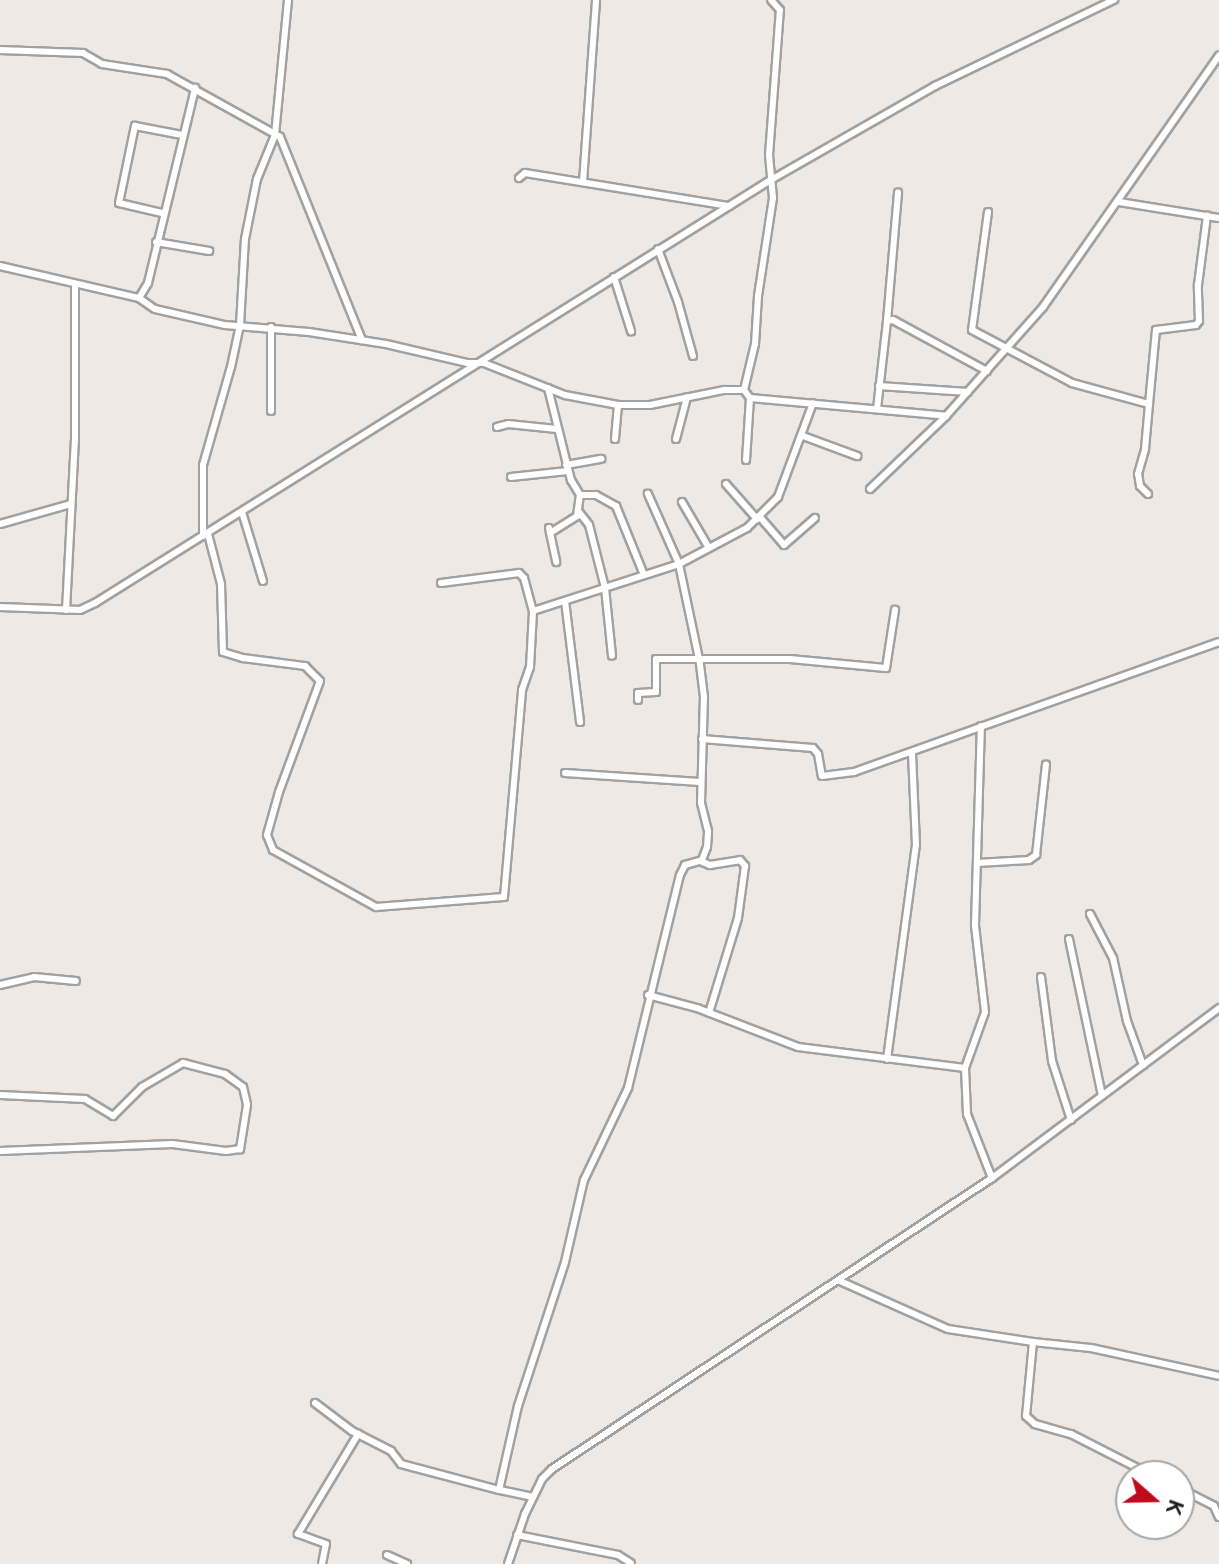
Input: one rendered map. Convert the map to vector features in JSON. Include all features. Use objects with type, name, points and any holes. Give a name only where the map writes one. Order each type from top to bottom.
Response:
[{"type":"street","points":[[288,0],[275,135],[260,166],[248,224],[240,325],[203,465],[206,535],[221,584],[223,652],[243,658],[305,666],[320,681],[275,806],[267,835],[273,850],[376,907],[504,897],[522,690],[530,667],[533,611],[524,578],[519,573],[441,583]]},
{"type":"street","points":[[583,182],[596,0]]},
{"type":"street","points":[[744,390],[755,344],[759,283],[773,198],[769,181],[780,10],[771,0]]},
{"type":"street","points":[[0,607],[80,610],[95,603],[769,181],[935,86],[1114,0]]},
{"type":"street","points":[[0,50],[83,53],[102,64],[167,74],[275,135],[289,156],[362,340]]},
{"type":"street","points":[[870,489],[946,416],[1006,350],[1119,202],[1219,56]]},
{"type":"street","points":[[139,298],[148,283],[162,213],[195,88]]},
{"type":"street","points":[[162,213],[119,203],[135,126],[182,135]]},
{"type":"street","points":[[519,178],[525,173],[729,206]]},
{"type":"street","points":[[877,409],[898,192]]},
{"type":"street","points":[[1119,202],[1219,218]]},
{"type":"street","points":[[988,212],[971,327],[1006,350],[1072,383],[1149,404]]},
{"type":"street","points":[[1148,494],[1140,486],[1138,474],[1145,449],[1156,330],[1196,325],[1199,321],[1198,285],[1207,216]]},
{"type":"street","points":[[156,242],[209,251]]},
{"type":"street","points":[[658,249],[678,302],[693,356]]},
{"type":"street","points":[[0,266],[139,298],[155,309],[240,325],[362,340],[478,363],[565,395],[618,405],[650,405],[724,390],[744,390]]},
{"type":"street","points":[[614,277],[631,331]]},
{"type":"street","points":[[66,610],[78,335],[75,284]]},
{"type":"street","points":[[887,321],[893,320],[987,371]]},
{"type":"street","points":[[271,327],[271,411]]},
{"type":"street","points":[[879,386],[968,392]]},
{"type":"street","points":[[548,388],[567,468],[580,495],[579,512],[589,525],[605,588],[612,656]]},
{"type":"street","points":[[744,390],[750,398],[746,460]]},
{"type":"street","points":[[676,439],[687,397]]},
{"type":"street","points":[[750,398],[946,416]]},
{"type":"street","points":[[533,611],[679,564],[747,528],[778,497],[813,403]]},
{"type":"street","points":[[615,439],[618,405]]},
{"type":"street","points":[[497,427],[508,424],[557,429]]},
{"type":"street","points":[[803,436],[857,456]]},
{"type":"street","points":[[511,477],[601,459]]},
{"type":"street","points":[[726,484],[784,545],[815,518]]},
{"type":"street","points":[[648,494],[679,564],[699,659],[704,697],[700,782],[708,831],[705,855],[700,861]]},
{"type":"street","points":[[580,495],[604,497],[616,506],[644,575]]},
{"type":"street","points":[[682,502],[709,548]]},
{"type":"street","points":[[0,524],[71,504]]},
{"type":"street","points":[[242,512],[263,581]]},
{"type":"street","points":[[556,562],[550,531],[579,512]]},
{"type":"street","points":[[565,601],[580,722]]},
{"type":"street","points":[[638,700],[638,693],[656,692],[656,659],[790,659],[886,668],[895,610]]},
{"type":"street","points":[[702,739],[813,748],[825,777],[871,769],[981,726],[1219,642]]},
{"type":"street","points":[[981,726],[975,925],[985,1012],[965,1068],[967,1114],[992,1178]]},
{"type":"street","points":[[887,1059],[916,845],[912,754]]},
{"type":"street","points":[[977,863],[1029,860],[1036,855],[1046,765]]},
{"type":"street","points":[[565,773],[700,782]]},
{"type":"street","points":[[499,1490],[518,1406],[565,1262],[584,1180],[609,1135],[628,1088],[648,995],[680,875],[685,865],[700,861],[719,865],[740,860],[745,866],[738,918],[709,1013]]},
{"type":"street","points":[[1090,914],[1113,958],[1127,1021],[1143,1065]]},
{"type":"street","points":[[1069,939],[1102,1096]]},
{"type":"street","points":[[0,985],[34,977],[76,981]]},
{"type":"street","points":[[1041,977],[1052,1061],[1071,1120]]},
{"type":"street","points":[[648,995],[709,1013],[798,1047],[965,1068]]},
{"type":"street","points":[[508,1564],[533,1497],[552,1469],[992,1178],[1219,1008]]},
{"type":"street","points":[[0,1095],[85,1099],[113,1116],[142,1087],[183,1063],[225,1074],[243,1087],[247,1105],[240,1149],[172,1144],[0,1151]]},
{"type":"street","points":[[840,1281],[948,1329],[1091,1348],[1219,1376]]},
{"type":"street","points":[[1033,1342],[1026,1416],[1035,1424],[1071,1434],[1122,1460]]},
{"type":"street","points":[[315,1403],[358,1434],[391,1451],[401,1464],[533,1497]]},
{"type":"street","points":[[322,1564],[326,1544],[298,1534],[358,1434]]},
{"type":"street","points":[[1195,1496],[1214,1506],[1219,1517]]},
{"type":"street","points":[[517,1535],[618,1555],[631,1563]]},
{"type":"street","points":[[387,1555],[396,1562],[407,1564]]}]
